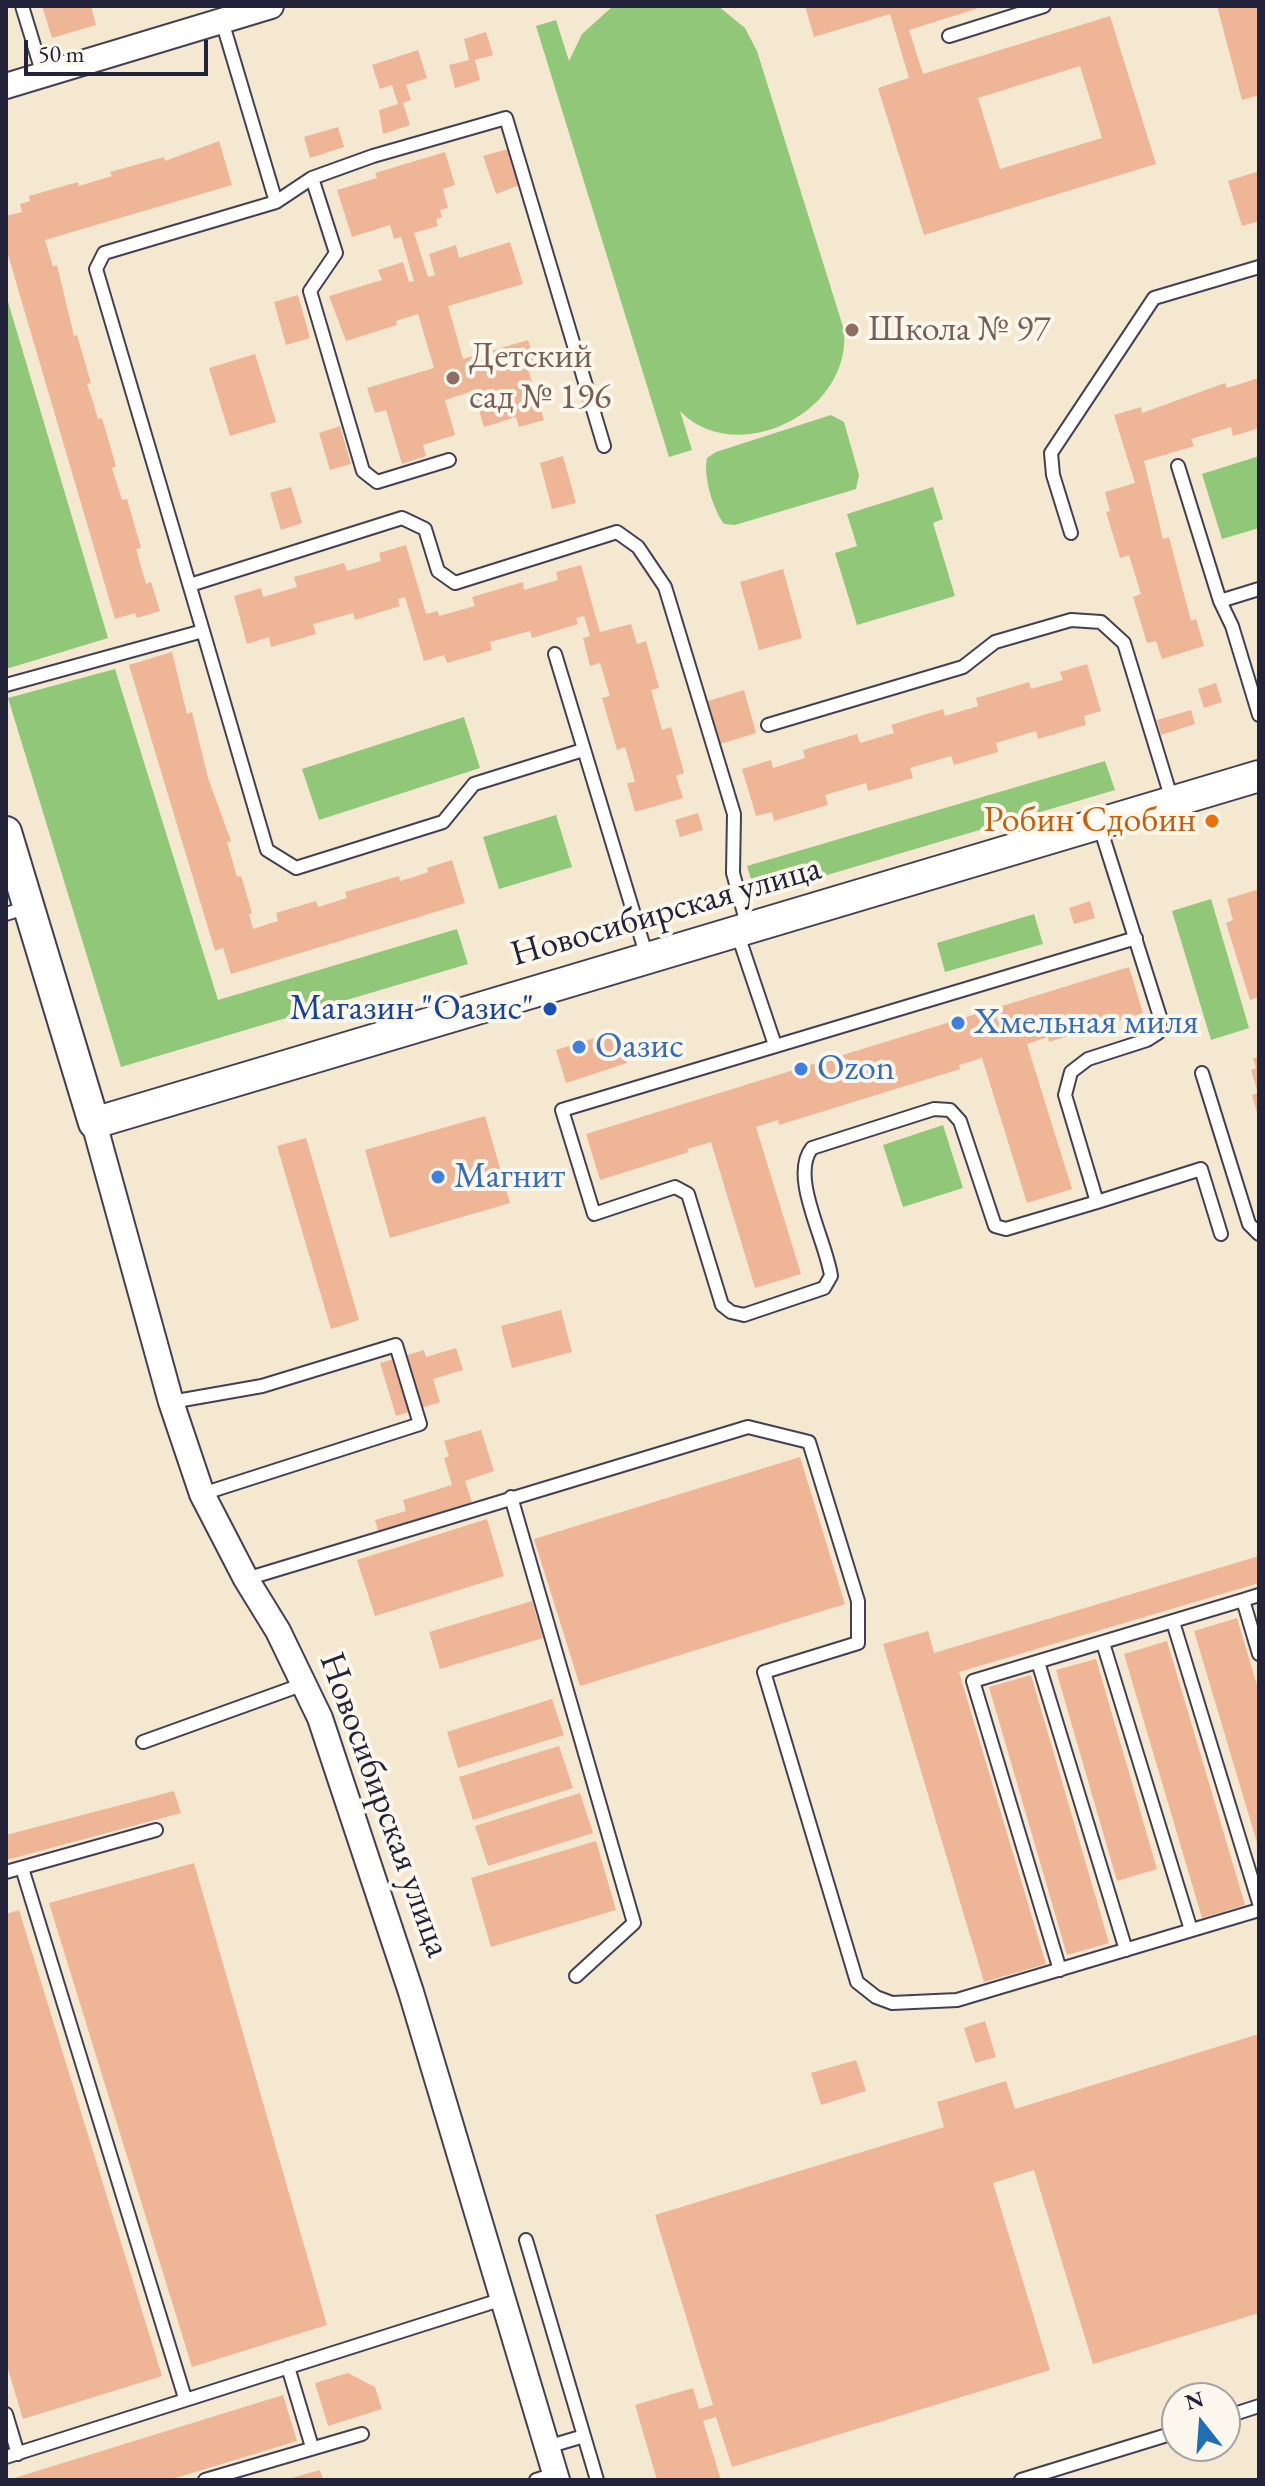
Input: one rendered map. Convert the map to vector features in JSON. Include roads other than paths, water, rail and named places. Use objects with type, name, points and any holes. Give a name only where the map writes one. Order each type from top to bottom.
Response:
[{"type":"street","points":[[6,86],[271,6]]},
{"type":"street","name":"Новосибирская улица","points":[[94,1123],[1259,776]]},
{"type":"street","name":"Новосибирская улица","points":[[6,832],[17,910],[94,1123],[171,1402],[202,1494],[246,1579],[278,1631],[320,1718],[411,1992],[547,2447],[549,2478]]},
{"type":"lane","points":[[22,6],[43,75]]},
{"type":"lane","points":[[949,36],[1044,6]]},
{"type":"lane","points":[[222,21],[276,202]]},
{"type":"lane","points":[[583,750],[474,784],[443,822],[296,868],[267,850],[96,269],[104,253],[276,202],[312,178],[373,156],[506,118],[604,446]]},
{"type":"lane","points":[[312,178],[336,253],[310,291],[363,471],[377,482],[449,460]]},
{"type":"lane","points":[[1071,533],[1053,475],[1051,453],[1114,363],[1139,319],[1154,298],[1259,267]]},
{"type":"lane","points":[[1178,466],[1259,715]]},
{"type":"lane","points":[[190,585],[402,518],[425,529],[438,571],[455,583],[617,532],[638,547],[665,587],[734,814],[733,873],[743,930],[775,1045]]},
{"type":"lane","points":[[1220,601],[1259,589]]},
{"type":"lane","points":[[768,725],[963,667],[995,642],[1071,620],[1101,622],[1124,643],[1173,801]]},
{"type":"lane","points":[[6,685],[203,631]]},
{"type":"lane","points":[[555,654],[648,958]]},
{"type":"lane","points":[[1097,1202],[1065,1095],[1071,1072],[1088,1059],[1147,1040],[1158,1033],[1161,1020],[1099,824]]},
{"type":"lane","points":[[1136,938],[562,1110],[594,1214],[675,1187],[688,1194],[722,1305],[731,1312],[744,1315],[824,1288],[831,1276],[802,1177],[803,1159],[812,1148],[934,1109],[950,1110],[960,1121],[995,1226],[1006,1229],[1201,1169],[1221,1234]]},
{"type":"lane","points":[[1202,1073],[1249,1224],[1259,1234]]},
{"type":"lane","points":[[171,1402],[262,1386],[396,1345],[420,1424],[202,1494]]},
{"type":"lane","points":[[246,1579],[748,1427],[809,1442],[858,1601],[858,1643],[764,1672],[857,1982],[876,1997],[911,2004],[957,2000],[1259,1910]]},
{"type":"lane","points":[[511,1497],[634,1923],[576,1976]]},
{"type":"lane","points":[[1060,1970],[973,1681],[1259,1595]]},
{"type":"lane","points":[[1243,1600],[1259,1654]]},
{"type":"lane","points":[[1173,1622],[1259,1903]]},
{"type":"lane","points":[[1103,1643],[1191,1930]]},
{"type":"lane","points":[[1038,1662],[1126,1950]]},
{"type":"lane","points":[[143,1742],[304,1684]]},
{"type":"lane","points":[[6,1872],[156,1830]]},
{"type":"lane","points":[[22,1868],[185,2398]]},
{"type":"lane","points":[[526,2240],[597,2480]]},
{"type":"lane","points":[[6,2414],[12,2456],[185,2398],[503,2299]]},
{"type":"lane","points":[[288,2367],[312,2447]]},
{"type":"lane","points":[[205,2480],[362,2434]]},
{"type":"lane","points":[[547,2447],[584,2436]]},
{"type":"lane","points":[[1021,2480],[1161,2437]]},
{"type":"place","name":"Школа № 97","points":[[852,330]]},
{"type":"place","name":"Детский сад № 196","points":[[453,378]]},
{"type":"place","name":"Робин Сдобин","points":[[1212,821]]},
{"type":"place","name":"Магазин \"Оазис\"","points":[[550,1009]]},
{"type":"place","name":"Хмельная миля","points":[[958,1023]]},
{"type":"place","name":"Оазис","points":[[579,1047]]},
{"type":"place","name":"Ozon","points":[[801,1069]]},
{"type":"place","name":"Магнит","points":[[438,1177]]}]
